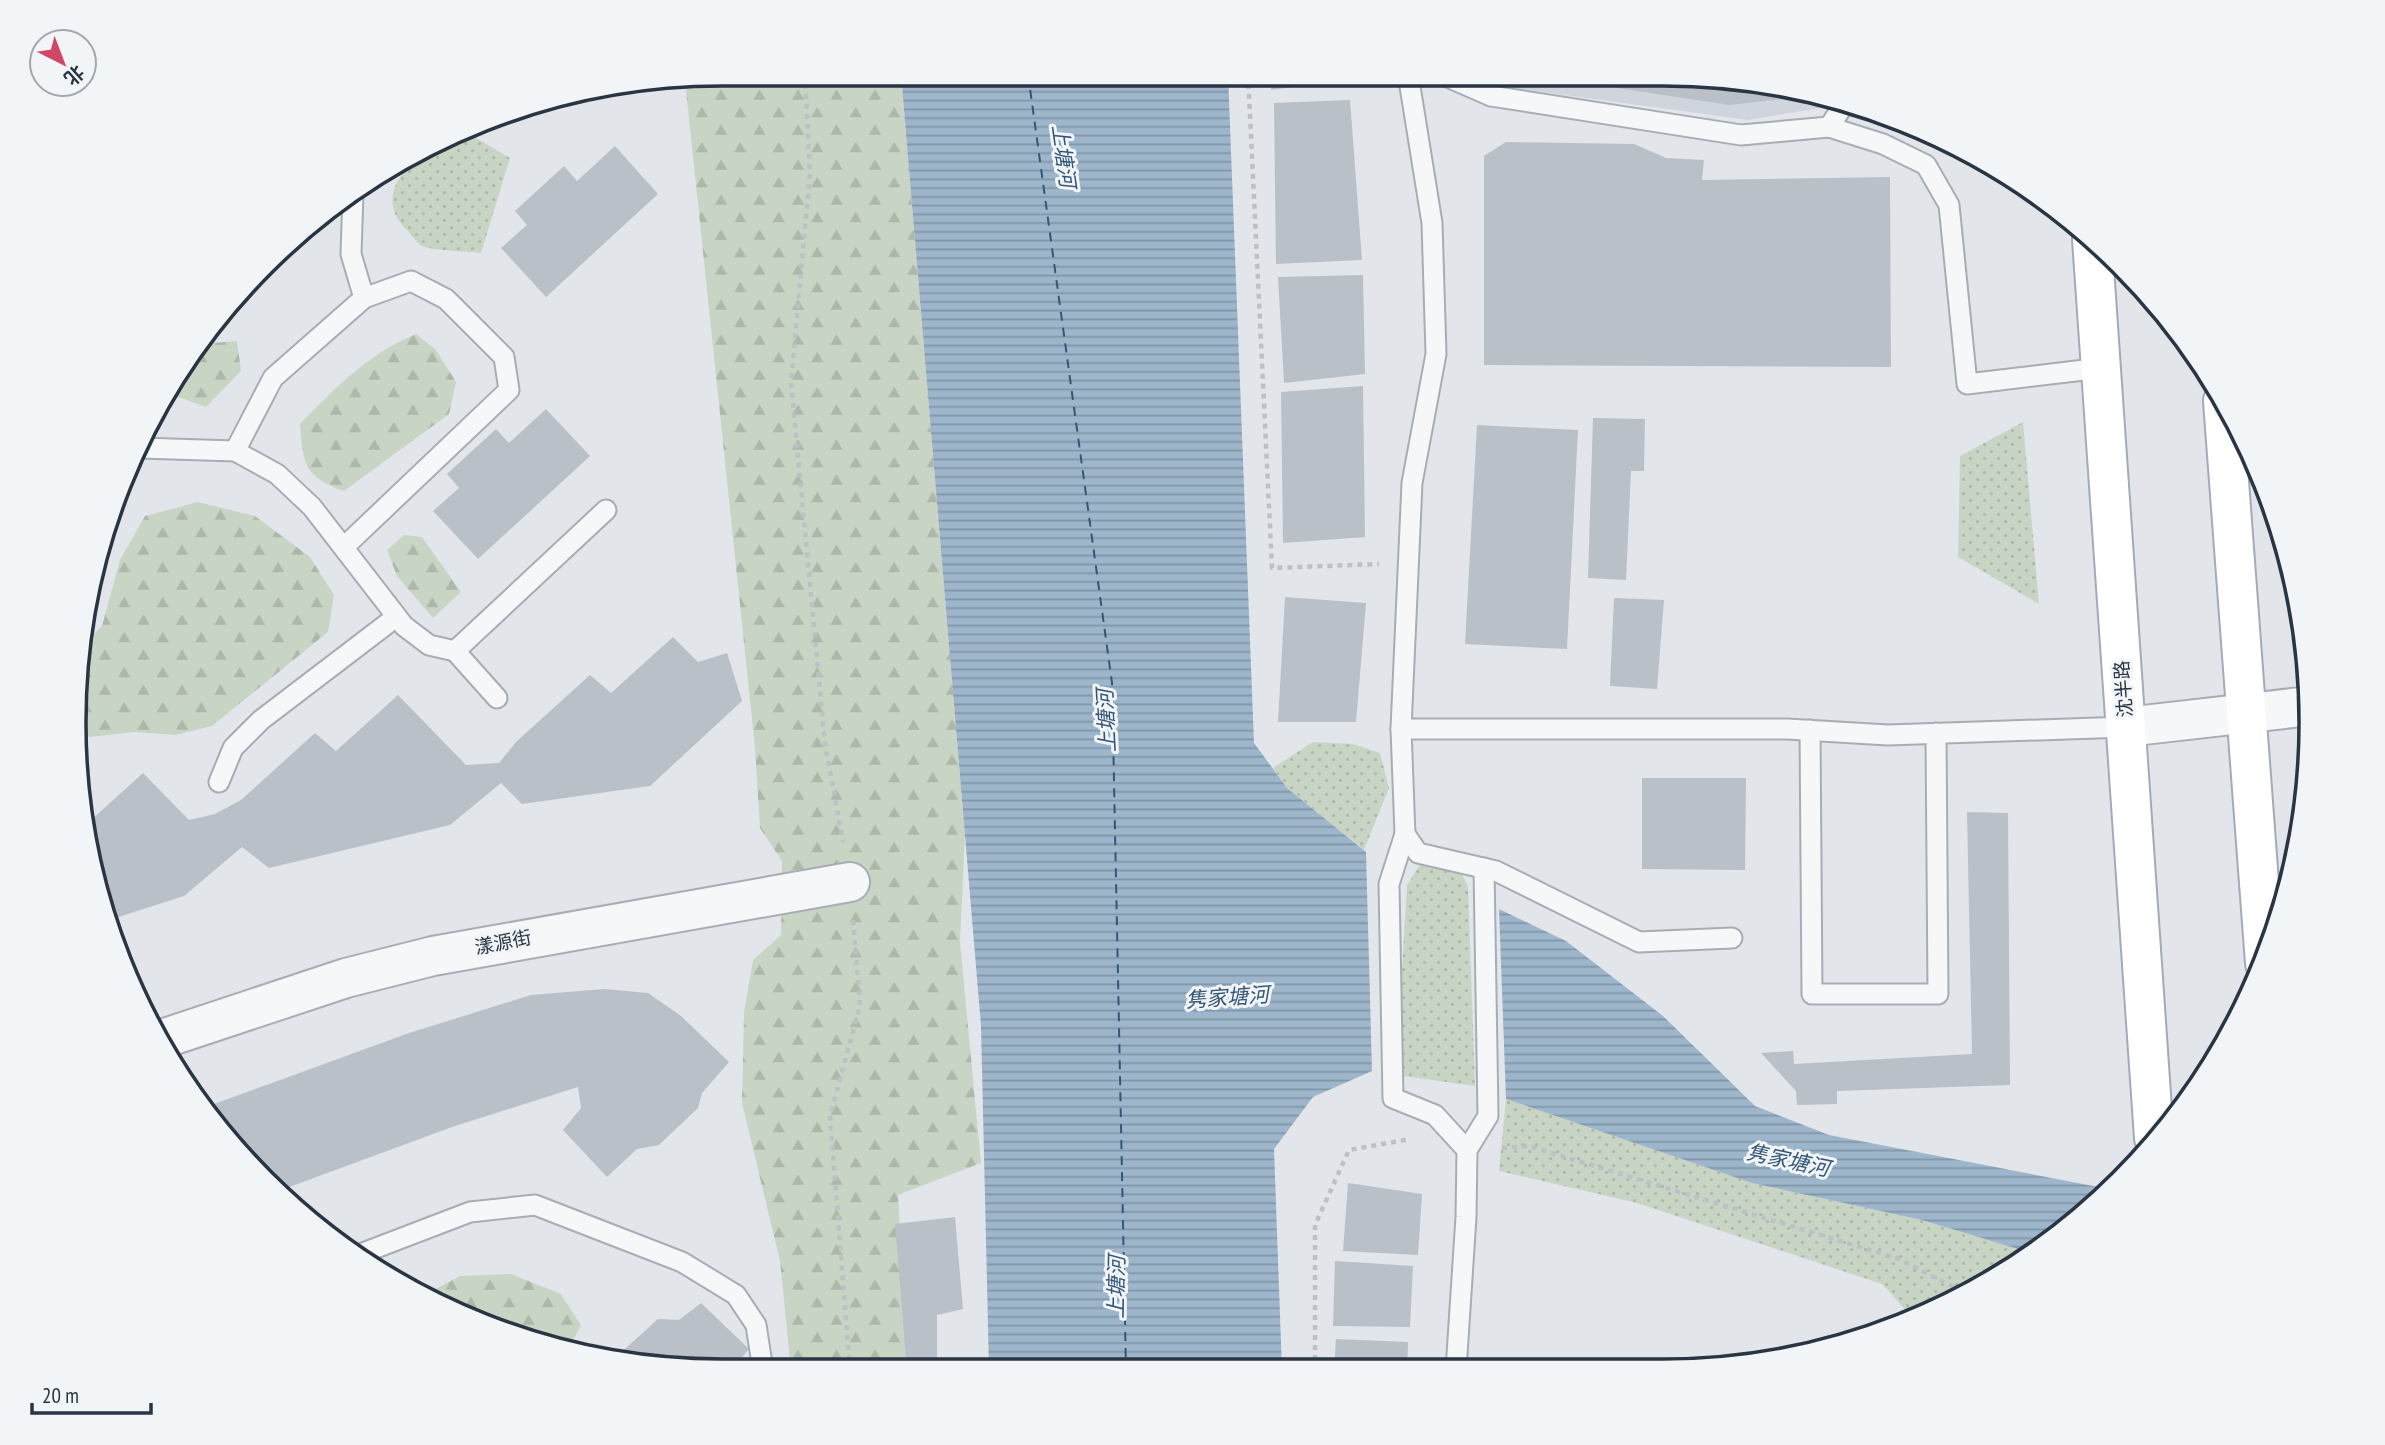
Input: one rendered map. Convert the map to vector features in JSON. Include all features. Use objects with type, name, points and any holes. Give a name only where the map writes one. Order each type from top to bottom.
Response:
[{"type":"main road","name":"沈半路","points":[[2093,254],[2153,1127]]},
{"type":"main road","points":[[2225,424],[2263,933]]},
{"type":"street","points":[[2126,727],[2299,708]]},
{"type":"street","name":"漾源街","points":[[169,1037],[346,978],[433,956],[850,882]]},
{"type":"lane","points":[[1410,86],[1432,223],[1436,354],[1412,483],[1401,729],[1405,834],[1389,884],[1393,1098],[1435,1115],[1467,1150]]},
{"type":"lane","points":[[1468,86],[1491,96],[1741,135],[1829,127],[1883,145],[1926,165],[1949,205],[1966,384],[2101,368]]},
{"type":"lane","points":[[1829,127],[1839,111]]},
{"type":"lane","points":[[353,205],[351,254],[364,298]]},
{"type":"lane","points":[[235,451],[273,378],[364,298],[411,281],[446,299],[504,357],[509,390],[344,547]]},
{"type":"lane","points":[[148,448],[235,451],[278,474],[312,507],[396,617],[429,645],[455,651],[498,698]]},
{"type":"lane","points":[[455,651],[607,510]]},
{"type":"lane","points":[[219,782],[233,748],[261,720],[396,617]]},
{"type":"lane","points":[[1401,729],[1810,730],[1888,735],[2126,727]]},
{"type":"lane","points":[[1810,730],[1812,994],[1938,994],[1936,733]]},
{"type":"lane","points":[[1405,834],[1418,853],[1496,871],[1639,942],[1732,938]]},
{"type":"lane","points":[[1457,1359],[1466,1217],[1467,1150],[1488,1116],[1484,868]]},
{"type":"lane","points":[[368,1251],[470,1212],[536,1205],[682,1262],[736,1295],[756,1325],[761,1359]]},
{"type":"path","points":[[806,86],[810,173],[791,382],[825,744],[850,882],[860,1006],[830,1116],[849,1359]]},
{"type":"path","points":[[1249,86],[1272,568],[1409,563]]},
{"type":"path","points":[[1315,1359],[1315,1224],[1349,1150],[1410,1139],[1467,1150],[1529,1146],[1896,1258],[1956,1288]]},
{"type":"shaded area","points":[[1498,86],[1704,87],[1746,91],[1822,106],[1748,120]]},
{"type":"green space","points":[[902,86],[965,835],[960,942],[981,1163],[898,1195],[907,1359],[790,1359],[780,1261],[742,1103],[744,1012],[753,960],[781,935],[782,861],[760,828],[755,748],[686,87]]},
{"type":"green space","points":[[473,136],[510,158],[481,253],[422,246],[395,214],[393,198],[397,183],[407,170]]},
{"type":"green space","points":[[416,334],[436,350],[456,382],[449,414],[344,491],[321,480],[313,474],[305,459],[300,424],[368,362]]},
{"type":"green space","points":[[237,341],[241,371],[206,407],[176,396],[211,343]]},
{"type":"green space","points":[[2023,422],[2039,604],[1958,557],[1960,456]]},
{"type":"green space","points":[[198,502],[255,516],[310,557],[334,595],[328,632],[212,726],[176,735],[135,732],[90,737],[86,736],[86,722],[92,636],[102,626],[120,560],[145,516]]},
{"type":"green space","points":[[404,535],[422,537],[461,592],[433,618],[397,576],[387,550]]},
{"type":"green space","points":[[1313,742],[1353,744],[1380,753],[1389,788],[1364,850],[1287,788],[1273,768]]},
{"type":"green space","points":[[1420,865],[1459,869],[1468,886],[1475,1086],[1396,1075],[1407,885]]},
{"type":"green space","points":[[1506,1099],[1752,1183],[1922,1220],[2020,1250],[1981,1274],[1906,1311],[1882,1284],[1637,1203],[1499,1171]]},
{"type":"green space","points":[[511,1274],[561,1294],[581,1325],[573,1341],[558,1338],[479,1311],[434,1290],[460,1276]]},
{"type":"water","points":[[902,86],[1228,86],[1254,743],[1287,788],[1366,852],[1372,1071],[1313,1097],[1274,1149],[1282,1359],[989,1359],[981,1026]]},
{"type":"water","name":"隽家塘河","points":[[1499,909],[1566,941],[1663,1016],[1755,1106],[1829,1135],[2098,1187],[2050,1228],[2020,1250],[1922,1220],[1752,1183],[1506,1099]]},
{"type":"building","points":[[1271,86],[1302,86],[1271,90]]},
{"type":"building","points":[[1603,86],[1704,87],[1788,98],[1730,105]]},
{"type":"building","points":[[1350,100],[1362,260],[1276,264],[1274,103]]},
{"type":"building","points":[[1506,142],[1634,144],[1666,158],[1704,160],[1702,180],[1890,177],[1891,367],[1484,365],[1484,156]]},
{"type":"building","points":[[615,146],[658,194],[546,297],[501,248],[527,225],[515,211],[564,166],[577,181]]},
{"type":"building","points":[[1363,275],[1365,374],[1284,383],[1278,277]]},
{"type":"building","points":[[1363,386],[1365,537],[1283,543],[1281,392]]},
{"type":"building","points":[[546,409],[590,456],[478,559],[433,511],[459,488],[447,474],[496,429],[509,443]]},
{"type":"building","points":[[1593,418],[1645,419],[1644,471],[1631,471],[1626,580],[1588,578]]},
{"type":"building","points":[[1477,425],[1578,430],[1567,649],[1465,644]]},
{"type":"building","points":[[1285,597],[1366,603],[1356,722],[1278,722]]},
{"type":"building","points":[[1614,598],[1664,600],[1657,689],[1610,686]]},
{"type":"building","points":[[673,637],[698,662],[727,653],[742,701],[650,786],[522,804],[501,783],[450,825],[269,868],[242,847],[184,896],[117,918],[107,887],[93,818],[143,773],[189,820],[215,814],[241,800],[315,733],[336,751],[398,695],[466,765],[499,763],[516,742],[590,675],[611,693]]},
{"type":"building","points":[[1642,778],[1746,778],[1745,870],[1642,869]]},
{"type":"building","points":[[1967,812],[2008,813],[2010,1085],[1837,1091],[1837,1104],[1797,1105],[1796,1091],[1761,1053],[1793,1051],[1794,1064],[1972,1054]]},
{"type":"building","points":[[604,989],[648,993],[681,1016],[729,1062],[702,1093],[698,1108],[659,1145],[637,1149],[607,1177],[563,1130],[581,1108],[578,1087],[452,1127],[288,1188],[244,1142],[213,1104],[409,1033],[531,995]]},
{"type":"building","points":[[1348,1183],[1422,1194],[1418,1255],[1343,1251]]},
{"type":"building","points":[[955,1217],[963,1309],[937,1315],[937,1359],[906,1359],[895,1224]]},
{"type":"building","points":[[1335,1261],[1413,1266],[1410,1327],[1333,1326]]},
{"type":"building","points":[[701,1303],[749,1349],[740,1359],[681,1358],[622,1351],[658,1319],[679,1320]]},
{"type":"building","points":[[1336,1339],[1408,1342],[1407,1359],[1335,1359]]},
{"type":"ferry route","points":[[1030,86],[1112,683],[1126,1359]]},
{"type":"water label","name":"上塘河","points":[[1064,156]]},
{"type":"water label","name":"上塘河","points":[[1106,721]]},
{"type":"water label","name":"上塘河","points":[[1116,1287]]}]
